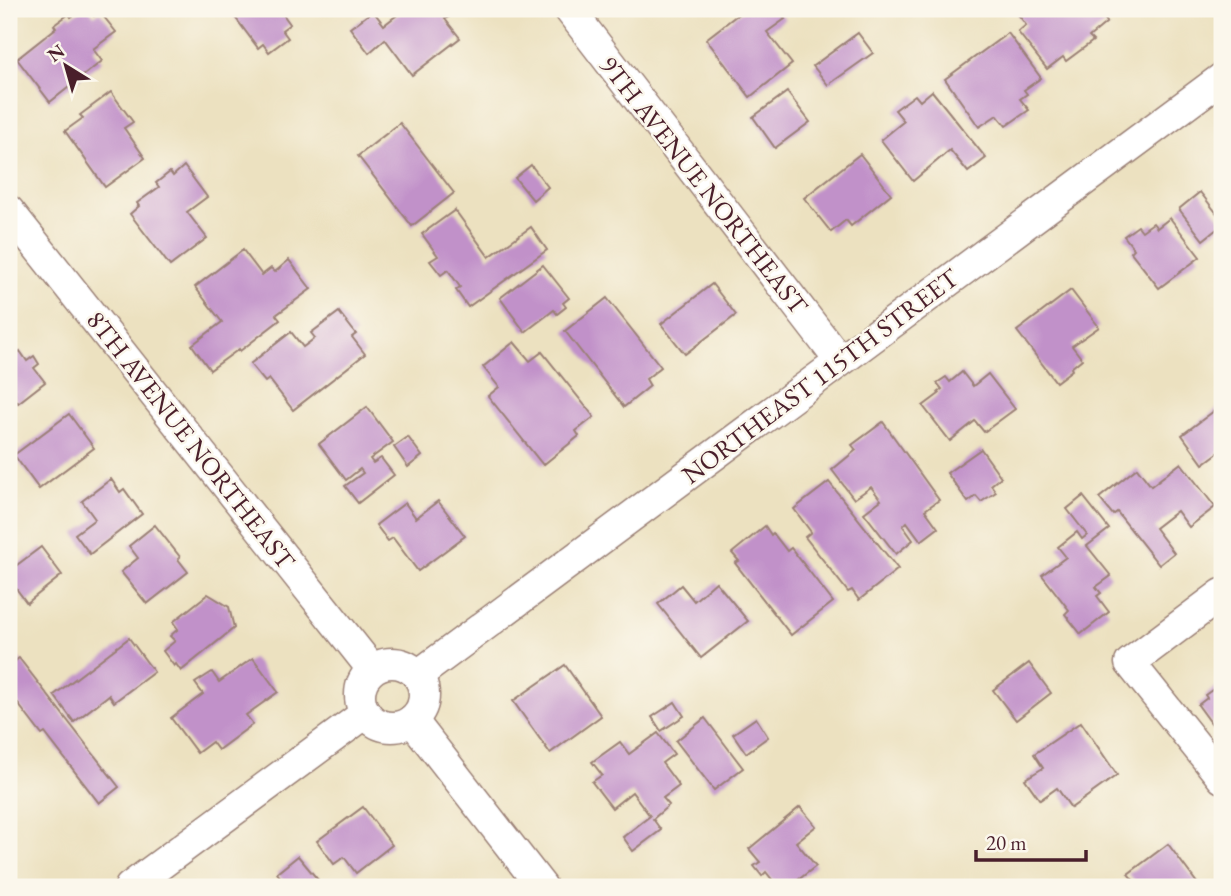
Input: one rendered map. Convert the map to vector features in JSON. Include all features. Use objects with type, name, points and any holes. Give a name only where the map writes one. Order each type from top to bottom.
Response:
[{"type":"street","name":"9TH AVENUE NORTHEAST","points":[[569,9],[840,361]]},
{"type":"street","name":"NORTHEAST 115TH STREET","points":[[418,675],[1222,78]]},
{"type":"street","name":"8TH AVENUE NORTHEAST","points":[[9,211],[372,669]]},
{"type":"street","points":[[1222,594],[1130,663],[1222,778]]},
{"type":"street","points":[[381,664],[402,664],[418,675],[422,682],[424,699],[418,714],[412,720],[396,727],[387,727],[372,720],[361,705],[361,685],[372,669],[381,664]]},
{"type":"street","points":[[130,887],[366,713]]},
{"type":"street","points":[[412,720],[542,887]]},
{"type":"building","points":[[83,9],[89,9],[94,16],[100,12],[116,32],[93,49],[102,61],[50,102],[17,59],[56,28],[54,25],[69,14],[71,17]]},
{"type":"building","points":[[229,9],[279,9],[290,24],[282,30],[288,38],[269,52],[263,44],[258,48]]},
{"type":"building","points":[[405,9],[447,9],[452,15],[445,19],[460,38],[412,75],[385,39],[369,53],[350,28],[373,11],[384,25]]},
{"type":"building","points":[[745,9],[777,9],[785,19],[767,32],[792,64],[750,97],[706,39]]},
{"type":"building","points":[[1014,9],[1097,9],[1107,22],[1089,37],[1093,41],[1066,61],[1063,57],[1047,69],[1018,32],[1026,25]]},
{"type":"building","points":[[858,33],[873,53],[828,85],[813,66]]},
{"type":"building","points":[[1008,33],[1041,78],[1024,90],[1027,94],[1020,99],[1029,110],[1006,126],[997,115],[979,127],[945,79]]},
{"type":"building","points":[[932,91],[986,158],[968,172],[950,150],[913,181],[881,140],[904,121],[895,110],[915,95],[920,101]]},
{"type":"building","points":[[111,92],[133,122],[124,128],[145,158],[105,187],[65,131],[83,118],[80,115]]},
{"type":"building","points":[[787,92],[810,122],[775,148],[753,117]]},
{"type":"building","points":[[400,123],[454,193],[412,226],[358,156]]},
{"type":"building","points":[[860,154],[891,194],[851,226],[846,220],[831,232],[804,198]]},
{"type":"building","points":[[531,165],[548,187],[533,200],[515,178]]},
{"type":"building","points":[[184,166],[207,197],[187,212],[207,238],[170,266],[130,214],[139,206],[137,203],[159,187],[156,183],[170,172],[173,176]]},
{"type":"building","points":[[1200,192],[1222,220],[1222,225],[1203,240],[1179,209]]},
{"type":"building","points":[[455,210],[489,257],[531,227],[547,250],[468,307],[456,290],[460,287],[448,270],[441,275],[430,261],[438,256],[422,234]]},
{"type":"building","points":[[1170,218],[1200,257],[1159,288],[1131,252],[1134,249],[1124,236],[1138,226],[1142,231],[1153,223],[1157,228]]},
{"type":"building","points":[[243,250],[262,275],[271,268],[275,272],[289,260],[311,289],[276,315],[280,320],[210,370],[192,345],[222,322],[195,287]]},
{"type":"building","points":[[543,265],[569,298],[563,303],[566,307],[557,314],[554,310],[525,332],[500,298]]},
{"type":"building","points":[[712,284],[736,315],[685,354],[661,324]]},
{"type":"building","points":[[1071,290],[1099,327],[1072,346],[1082,359],[1056,382],[1017,331]]},
{"type":"building","points":[[607,298],[661,367],[646,379],[650,386],[624,407],[565,331]]},
{"type":"building","points":[[339,312],[356,334],[352,337],[365,354],[293,410],[269,379],[265,382],[250,364],[291,332],[303,347],[315,338],[311,333]]},
{"type":"building","points":[[514,342],[530,361],[542,352],[594,417],[576,431],[579,436],[543,465],[488,396],[499,387],[483,367]]},
{"type":"building","points":[[20,351],[27,361],[34,356],[39,364],[34,368],[45,382],[18,403],[13,396],[9,399],[9,359]]},
{"type":"building","points":[[962,372],[973,386],[988,374],[1015,409],[984,432],[975,421],[950,441],[923,406],[939,394],[942,389],[937,383],[946,377],[950,382]]},
{"type":"building","points":[[1222,405],[1222,450],[1203,464],[1182,435]]},
{"type":"building","points":[[367,407],[393,442],[370,459],[373,463],[381,458],[394,475],[358,503],[345,486],[363,473],[360,469],[346,480],[319,444]]},
{"type":"building","points":[[69,414],[94,448],[39,489],[14,455]]},
{"type":"building","points":[[883,422],[939,500],[925,510],[938,528],[921,541],[907,522],[903,526],[913,540],[896,554],[864,513],[881,500],[871,487],[854,499],[832,470],[856,450],[852,445]]},
{"type":"building","points":[[408,437],[422,456],[408,467],[394,447]]},
{"type":"building","points":[[981,449],[1001,477],[991,485],[996,492],[981,502],[976,496],[968,502],[947,473]]},
{"type":"building","points":[[1181,463],[1215,507],[1189,527],[1177,511],[1155,528],[1174,553],[1159,565],[1117,512],[1113,515],[1099,498],[1137,468],[1151,486]]},
{"type":"building","points":[[111,479],[120,492],[124,489],[142,514],[90,554],[75,534],[95,519],[82,501]]},
{"type":"building","points":[[829,482],[898,569],[859,600],[852,590],[848,592],[805,537],[811,532],[794,509]]},
{"type":"building","points":[[1083,496],[1109,529],[1087,546],[1111,576],[1096,587],[1101,593],[1097,596],[1109,612],[1081,634],[1065,614],[1069,610],[1042,575],[1066,557],[1058,547],[1077,532],[1082,539],[1087,535],[1067,509]]},
{"type":"building","points":[[438,501],[465,536],[418,571],[393,538],[388,541],[376,525],[405,503],[416,518]]},
{"type":"building","points":[[155,525],[188,572],[147,604],[121,572],[138,558],[129,546]]},
{"type":"building","points":[[765,526],[787,551],[791,548],[833,602],[791,635],[735,563],[739,561],[732,553]]},
{"type":"building","points":[[41,547],[62,575],[27,603],[9,579],[9,571]]},
{"type":"building","points":[[716,582],[748,621],[701,658],[658,604],[681,585],[694,601]]},
{"type":"building","points":[[208,594],[229,607],[234,628],[181,671],[163,651],[175,641],[170,636],[178,629],[173,622]]},
{"type":"building","points":[[129,638],[154,672],[114,702],[109,695],[74,722],[54,695]]},
{"type":"building","points":[[19,658],[119,787],[99,803],[45,733],[42,735],[9,692],[9,666]]},
{"type":"building","points":[[253,658],[278,692],[246,715],[253,724],[218,750],[212,742],[197,753],[171,718],[203,694],[195,683],[212,672],[219,682]]},
{"type":"building","points":[[1029,663],[1051,693],[1016,720],[993,690]]},
{"type":"building","points":[[565,665],[601,716],[550,753],[513,701]]},
{"type":"building","points":[[1222,683],[1222,738],[1198,705],[1207,698],[1205,695]]},
{"type":"building","points":[[675,702],[684,716],[661,731],[652,717]]},
{"type":"building","points":[[705,718],[743,768],[714,790],[676,741]]},
{"type":"building","points":[[756,718],[768,737],[746,753],[733,734]]},
{"type":"building","points":[[1081,722],[1117,775],[1071,808],[1057,788],[1040,800],[1025,779],[1043,768],[1034,754]]},
{"type":"building","points":[[658,733],[674,754],[662,763],[679,786],[663,798],[669,805],[653,819],[661,830],[633,851],[623,837],[650,816],[632,792],[612,808],[592,782],[602,775],[592,762],[620,742],[629,754]]},
{"type":"building","points":[[363,807],[392,845],[356,873],[344,857],[334,864],[317,841]]},
{"type":"building","points":[[800,807],[816,826],[796,842],[816,866],[789,887],[778,887],[766,872],[762,876],[754,866],[760,862],[749,849]]},
{"type":"building","points":[[1168,844],[1200,887],[1139,887],[1128,874]]},
{"type":"building","points":[[298,856],[324,887],[288,887],[277,873]]}]
